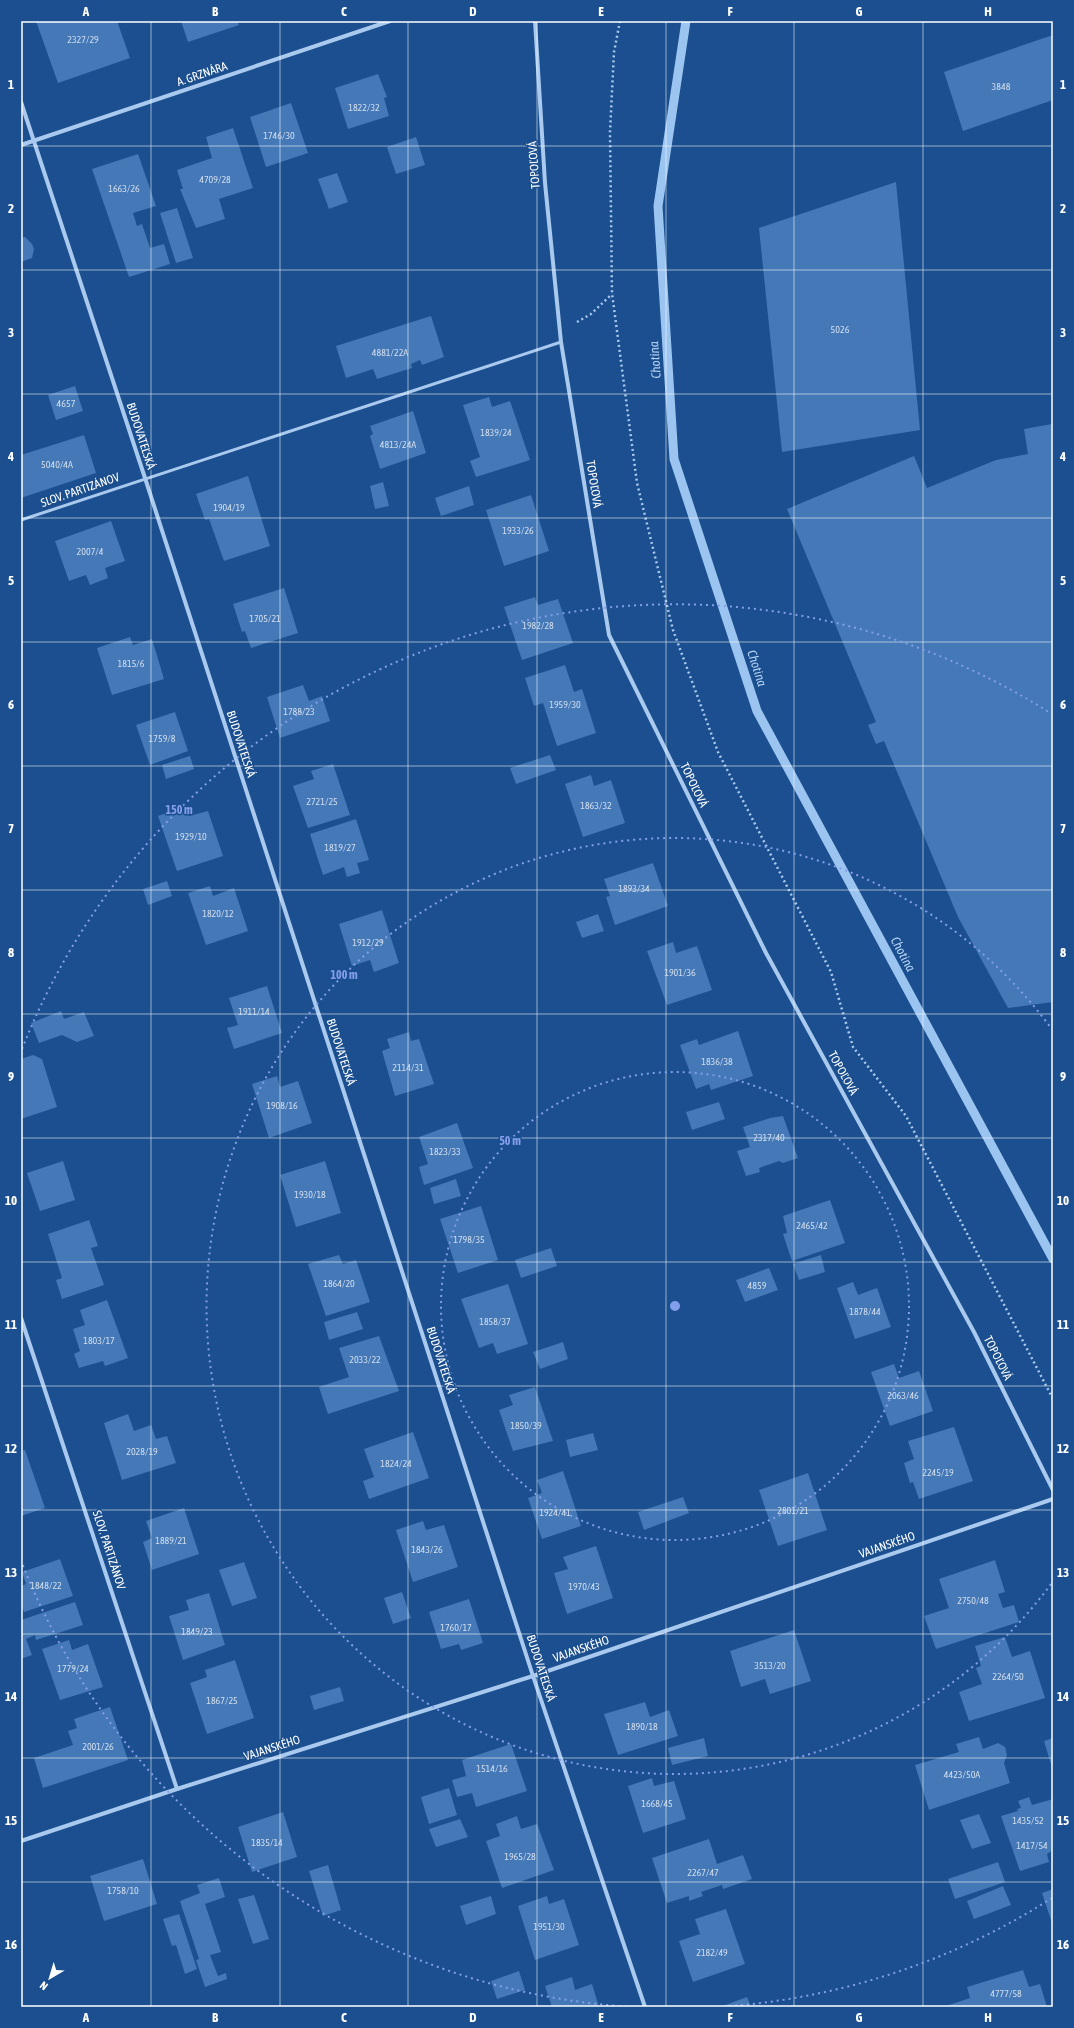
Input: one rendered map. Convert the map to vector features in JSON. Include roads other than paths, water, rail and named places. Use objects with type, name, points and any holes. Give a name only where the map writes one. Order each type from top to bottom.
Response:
[{"type":"street","name":"A. GRZNÁRA","points":[[21,145],[390,21]]},
{"type":"street","name":"TOPOĽOVÁ","points":[[536,21],[545,183],[561,342],[609,635],[766,953],[974,1332],[1053,1490]]},
{"type":"street","name":"BUDOVATEĽSKÁ","points":[[21,102],[145,478],[533,1676],[645,2007]]},
{"type":"street","name":"SLOV. PARTIZÁNOV","points":[[21,1318],[177,1789]]},
{"type":"street","name":"VAJANSKÉHO","points":[[21,1841],[177,1789],[533,1676],[1053,1499]]},
{"type":"lane","name":"SLOV. PARTIZÁNOV","points":[[21,520],[561,342]]},
{"type":"waterway","name":"Chotina","points":[[686,21],[658,206],[674,459],[757,711],[1053,1259]]}]
